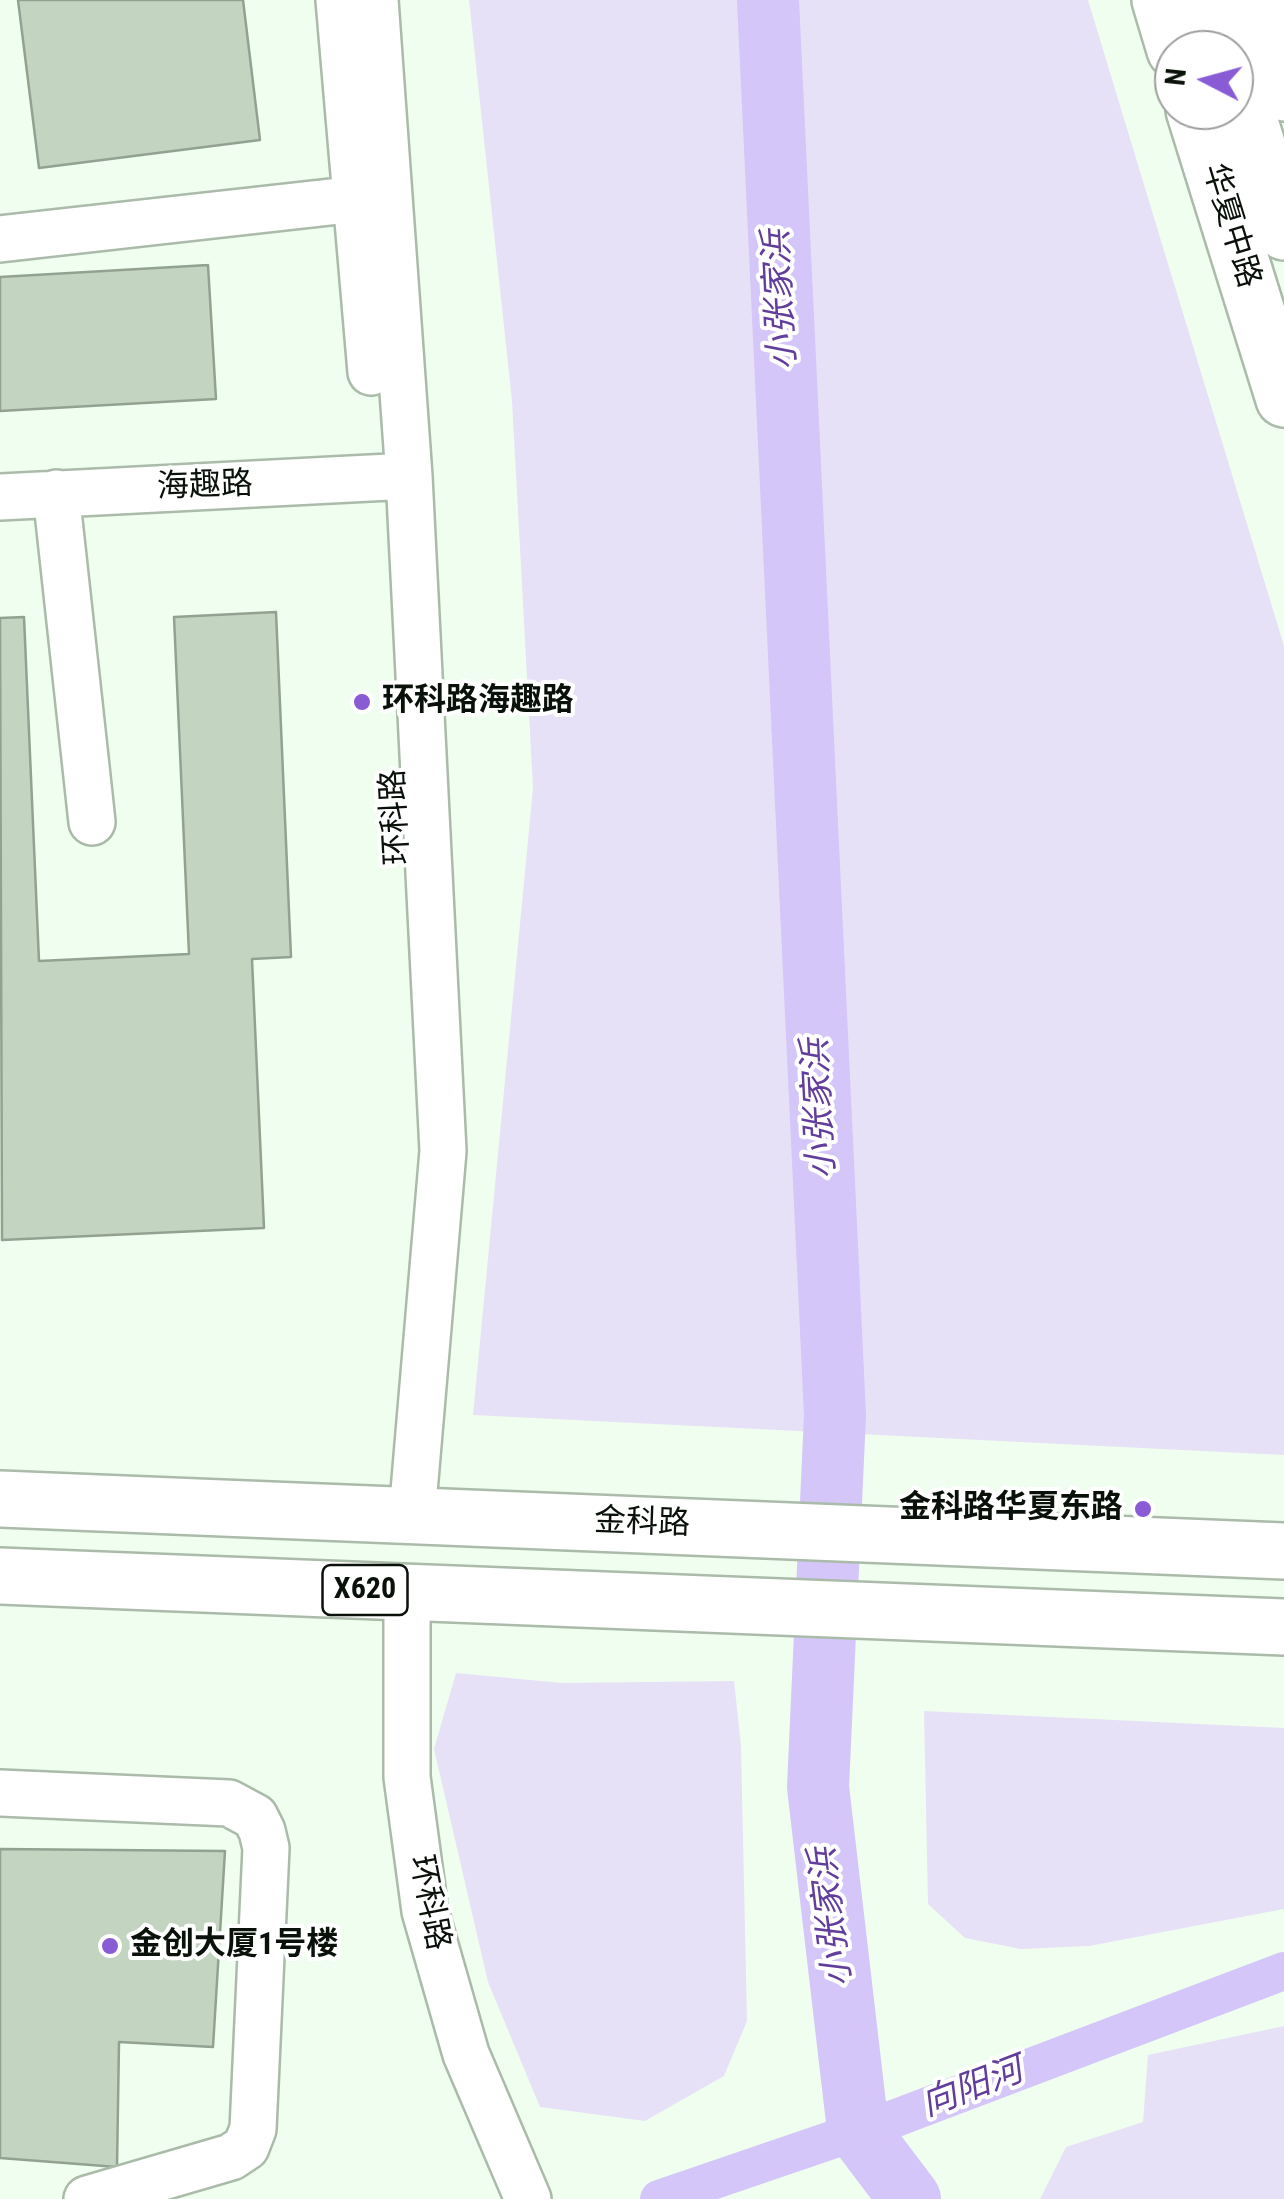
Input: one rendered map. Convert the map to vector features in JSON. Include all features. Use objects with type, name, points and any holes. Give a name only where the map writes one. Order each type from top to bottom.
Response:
[{"type":"main road","points":[[1160,0],[1169,30]]},
{"type":"main road","points":[[1212,0],[1222,30]]},
{"type":"main road","points":[[1256,0],[1284,93]]},
{"type":"main road","name":"华夏中路","points":[[1200,130],[1284,399]]},
{"type":"main road","points":[[1253,130],[1284,232]]},
{"type":"main road","name":"金科路","points":[[0,1499],[1284,1551]]},
{"type":"main road","name":"X620","points":[[0,1576],[1284,1626]]},
{"type":"street","name":"环科路","points":[[339,0],[357,199],[394,478],[415,1143],[399,1515]]},
{"type":"street","points":[[375,0],[394,478]]},
{"type":"street","points":[[0,239],[357,199]]},
{"type":"street","name":"海趣路","points":[[0,497],[394,478]]},
{"type":"street","points":[[56,493],[92,822]]},
{"type":"street","name":"环科路","points":[[391,1591],[376,1779],[394,1918],[437,2064],[502,2182]]},
{"type":"street","points":[[0,1794],[228,1803],[244,1808],[262,1830],[266,1848],[254,2111],[246,2147],[231,2156],[86,2199]]},
{"type":"shaded area","points":[[469,0],[1088,0],[1284,646],[1284,1455],[473,1415],[533,788],[512,401]]},
{"type":"shaded area","points":[[456,1673],[562,1683],[734,1681],[741,1746],[747,2021],[724,2076],[645,2121],[540,2107],[488,1982],[434,1749]]},
{"type":"shaded area","points":[[924,1711],[1284,1728],[1284,1909],[1089,1946],[1021,1949],[965,1938],[928,1904]]},
{"type":"shaded area","points":[[1284,2026],[1284,2199],[1040,2199],[1066,2147],[1143,2122],[1148,2055]]},
{"type":"building","points":[[18,0],[243,0],[260,140],[39,168]]},
{"type":"building","points":[[208,265],[216,399],[0,411],[0,277]]},
{"type":"building","points":[[276,612],[291,957],[252,959],[264,1228],[2,1240],[0,618],[24,617],[39,961],[189,954],[174,617]]},
{"type":"building","name":"金创大厦1号楼","points":[[0,1849],[225,1851],[213,2047],[119,2042],[117,2167],[0,2158]]},
{"type":"waterway","name":"小张家浜","points":[[768,0],[835,1415],[818,1787],[858,2130],[910,2199]]},
{"type":"waterway","name":"向阳河","points":[[659,2199],[896,2118],[1284,1971]]},
{"type":"place","name":"环科路海趣路","points":[[362,702]]},
{"type":"place","name":"金科路华夏东路","points":[[1143,1509]]},
{"type":"place","name":"金创大厦1号楼","points":[[110,1946]]}]
